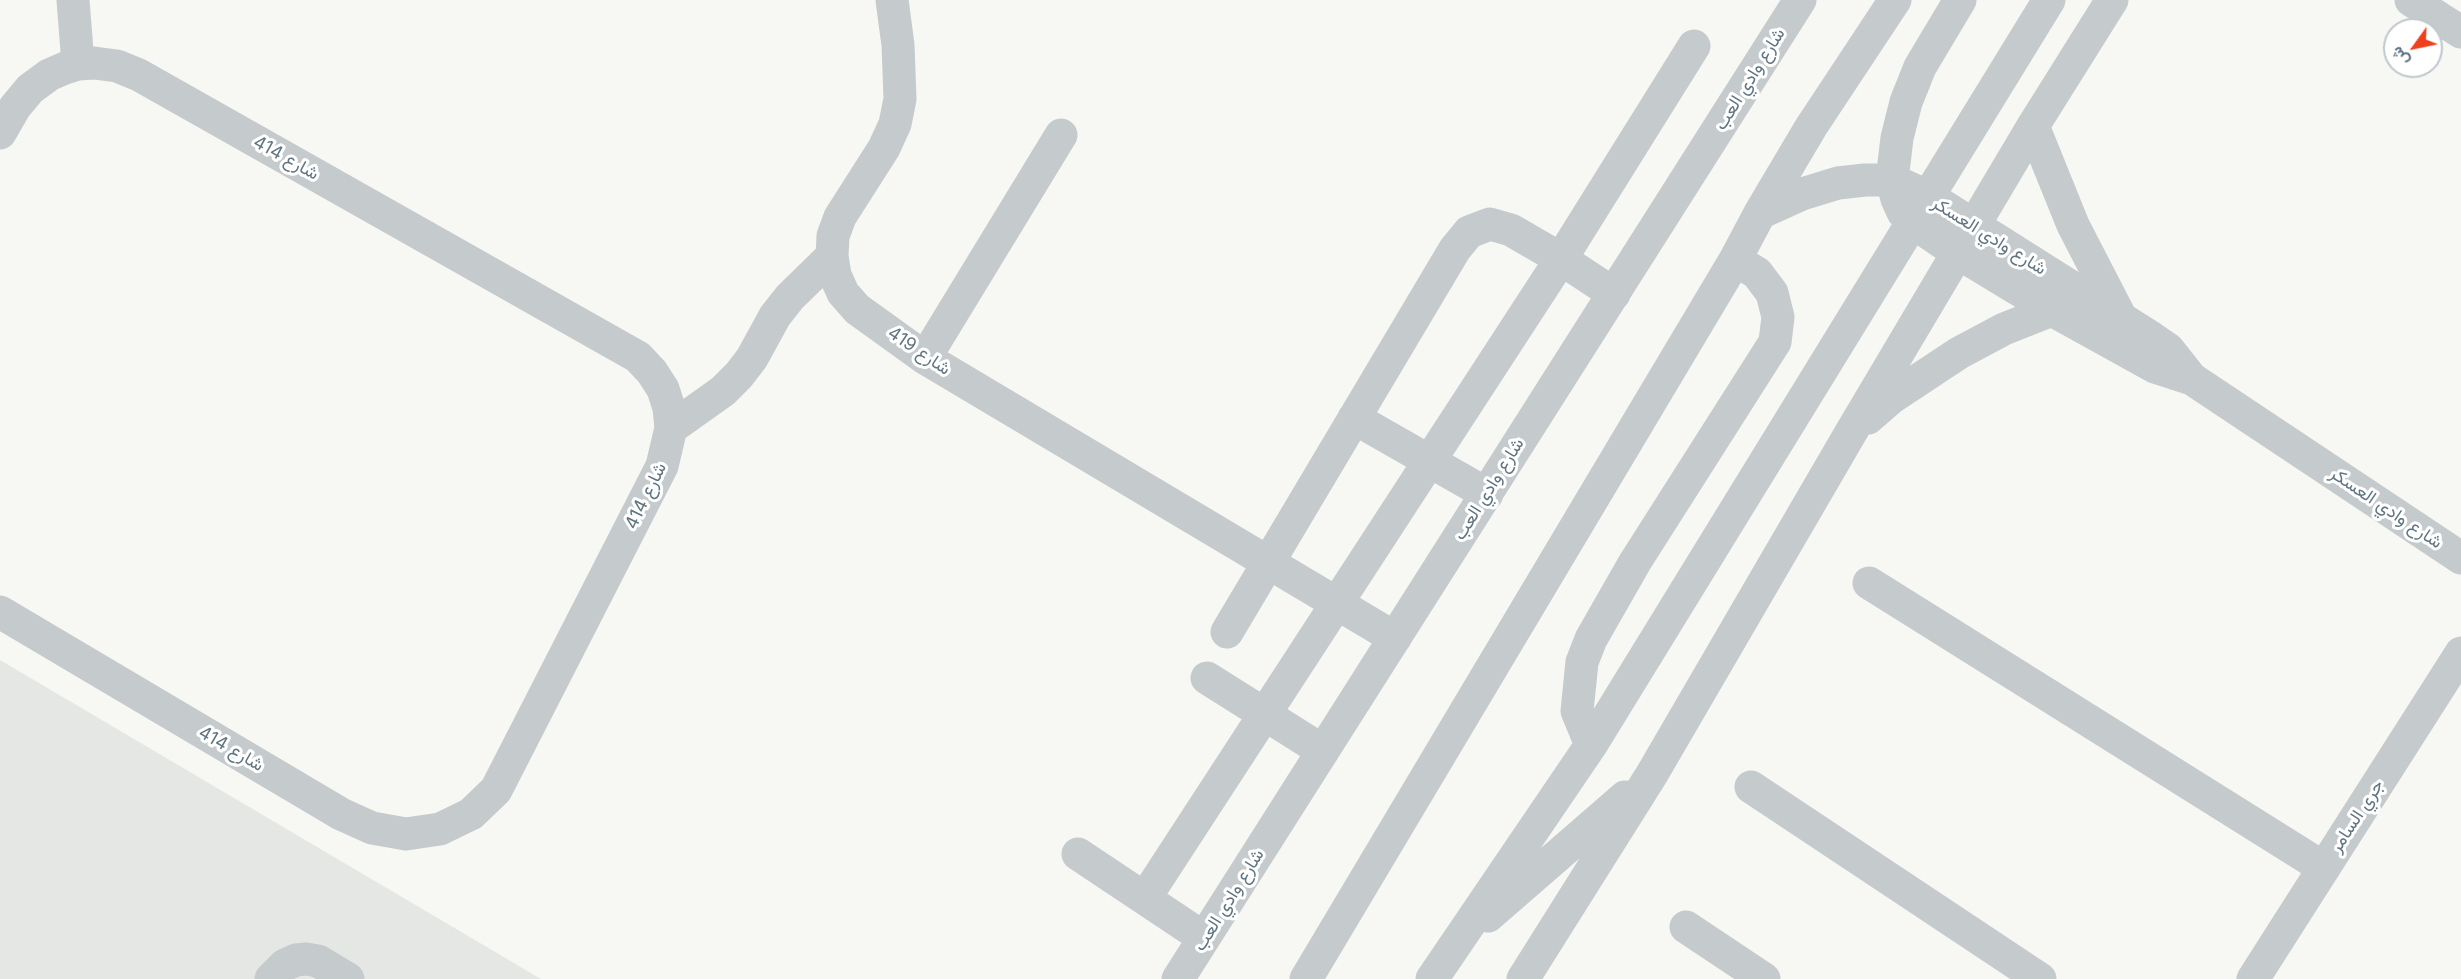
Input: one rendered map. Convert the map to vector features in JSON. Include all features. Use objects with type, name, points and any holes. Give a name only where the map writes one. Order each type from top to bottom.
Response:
[{"type":"street","points":[[73,0],[78,64]]},
{"type":"street","name":"شارع 419","points":[[892,0],[901,73],[896,124],[884,148],[840,217],[833,236],[832,256],[835,275],[843,293],[857,309],[925,358],[1395,638]]},
{"type":"street","name":"شارع وادي العب","points":[[1178,979],[1800,0]]},
{"type":"street","points":[[1306,979],[1735,260],[1811,127],[1895,0]]},
{"type":"street","points":[[1892,180],[1897,138],[1906,102],[1920,67],[1960,0]]},
{"type":"street","points":[[1432,979],[1591,745],[2049,0]]},
{"type":"street","points":[[1523,979],[1652,774],[2033,126],[2112,0]]},
{"type":"street","points":[[2411,0],[2461,32]]},
{"type":"street","points":[[1145,898],[1561,259],[1694,46]]},
{"type":"street","name":"شارع 414","points":[[0,133],[15,107],[30,89],[49,75],[78,64],[117,66],[139,75],[638,357],[663,389],[669,408],[671,428],[662,466],[496,790],[471,814],[440,829],[406,834],[372,828],[352,819],[0,612]]},
{"type":"street","points":[[2033,126],[2073,225],[2121,319]]},
{"type":"street","points":[[925,358],[1061,135]]},
{"type":"street","name":"شارع وادي العسكر","points":[[1760,213],[1802,194],[1838,183],[1892,180],[1921,210],[1966,240],[2052,310],[2155,367],[2192,379],[2461,558]]},
{"type":"street","points":[[1227,632],[1455,249],[1469,232],[1490,224],[1501,226],[1561,259],[1614,294]]},
{"type":"street","name":"شارع وادي العسكر","points":[[1966,240],[2121,319],[2168,350],[2192,379]]},
{"type":"street","points":[[671,428],[723,391],[739,375],[752,358],[782,307],[832,256]]},
{"type":"street","points":[[1591,745],[1577,711],[1582,662],[1591,639],[1635,562],[1775,342],[1778,317],[1772,292],[1757,273],[1735,260]]},
{"type":"street","points":[[1850,434],[1891,398],[1959,353],[2004,329],[2052,310]]},
{"type":"street","points":[[1354,418],[1486,494]]},
{"type":"street","points":[[1869,583],[2324,867]]},
{"type":"street","name":"جري السامر","points":[[2253,979],[2461,653]]},
{"type":"street","points":[[1207,678],[1323,751]]},
{"type":"street","points":[[1452,947],[1652,774]]},
{"type":"street","points":[[1751,786],[2040,979]]},
{"type":"street","points":[[1078,854],[1204,938]]},
{"type":"street","points":[[1686,927],[1764,979]]},
{"type":"street","points":[[271,979],[285,965],[306,959],[318,961],[348,979]]},
{"type":"shaded area","points":[[0,660],[541,979],[0,979]]}]
